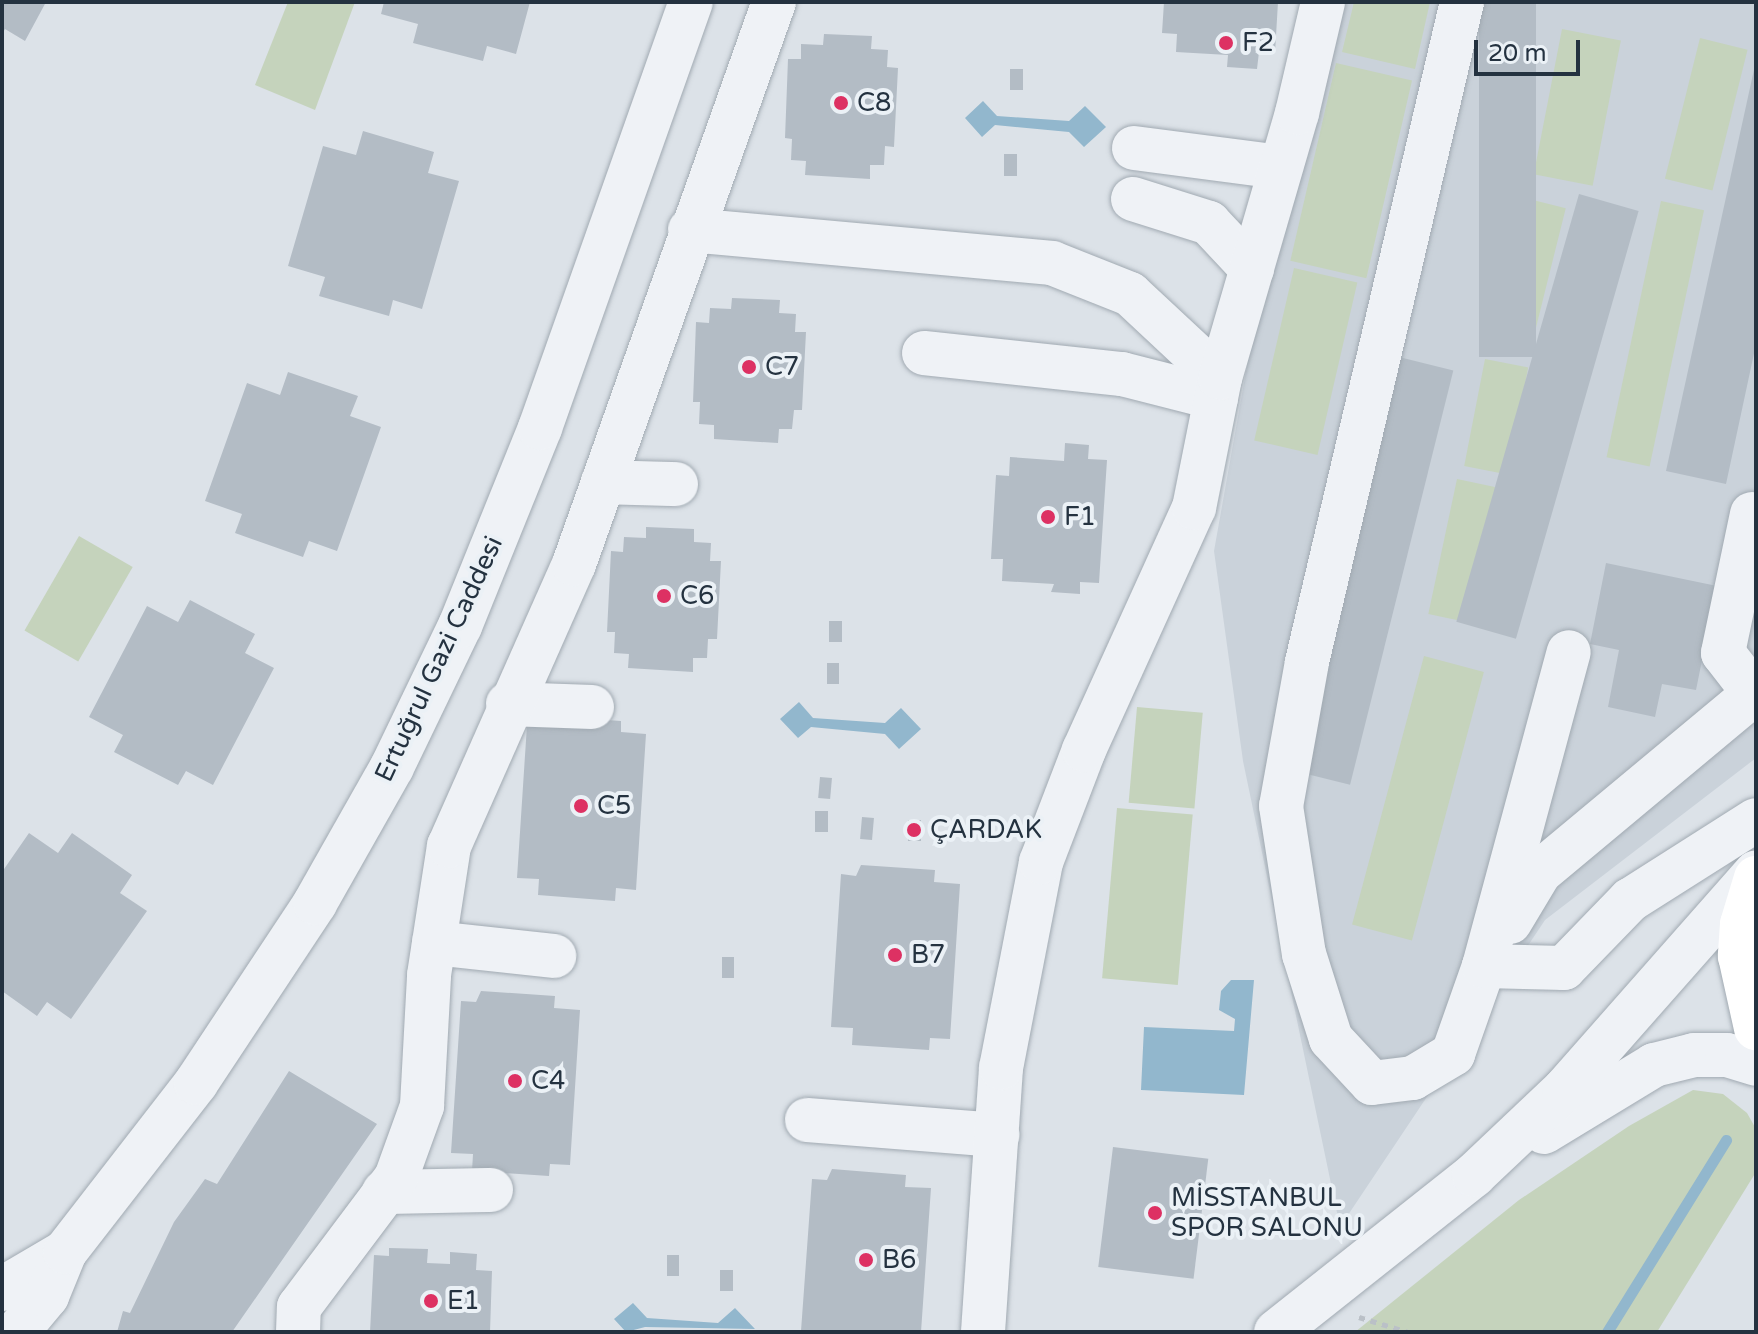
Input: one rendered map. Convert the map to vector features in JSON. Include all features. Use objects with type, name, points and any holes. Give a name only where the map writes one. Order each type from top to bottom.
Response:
[{"type":"main road","points":[[1756,875],[1742,924],[1740,956],[1756,1028]]},
{"type":"street","name":"Ertuğrul Gazi Caddesi","points":[[65,1252],[196,1083],[315,903],[392,767],[460,626],[540,428],[691,2]]},
{"type":"street","points":[[298,1332],[299,1307],[396,1178],[422,1106],[434,943],[449,846],[508,704],[574,564],[690,230],[774,2]]},
{"type":"street","points":[[983,1332],[1001,1068],[1041,862],[1084,750],[1194,508],[1218,388],[1281,167],[1323,2]]},
{"type":"street","points":[[1462,2],[1307,662],[1281,806],[1304,954],[1331,1039],[1372,1083],[1413,1078],[1453,1054],[1484,966],[1569,652]]},
{"type":"street","points":[[1134,148],[1281,167]]},
{"type":"street","points":[[1133,199],[1209,223],[1252,269]]},
{"type":"street","points":[[690,230],[1052,263],[1130,294],[1218,388]]},
{"type":"street","points":[[924,353],[1122,374],[1218,388]]},
{"type":"street","points":[[603,482],[676,484]]},
{"type":"street","points":[[1484,966],[1540,872],[1755,693],[1723,653],[1752,514]]},
{"type":"street","points":[[508,704],[592,707]]},
{"type":"street","points":[[1484,966],[1564,968],[1630,900],[1756,820]]},
{"type":"street","points":[[1276,1332],[1474,1175],[1598,1054],[1684,949],[1756,875]]},
{"type":"street","points":[[434,943],[554,956]]},
{"type":"street","points":[[1474,1175],[1654,1065],[1694,1055],[1727,1055],[1756,1064]]},
{"type":"street","points":[[807,1120],[997,1135]]},
{"type":"street","points":[[384,1192],[491,1190]]},
{"type":"street","points":[[2,1289],[65,1252]]},
{"type":"street","points":[[17,1332],[47,1296],[65,1252]]},
{"type":"shaded area","points":[[1345,2],[1756,2],[1756,758],[1545,920],[1340,1227],[1243,761],[1214,551],[1257,310]]},
{"type":"green space","points":[[288,2],[355,2],[315,110],[255,85]]},
{"type":"green space","points":[[1354,2],[1430,2],[1415,69],[1342,52]]},
{"type":"green space","points":[[1562,29],[1621,40],[1593,186],[1534,174]]},
{"type":"green space","points":[[1700,38],[1748,50],[1712,191],[1665,179]]},
{"type":"green space","points":[[1336,63],[1412,81],[1366,278],[1290,261]]},
{"type":"green space","points":[[1525,198],[1566,208],[1530,350],[1490,340]]},
{"type":"green space","points":[[1661,201],[1704,210],[1650,466],[1607,457]]},
{"type":"green space","points":[[1294,268],[1357,283],[1318,455],[1254,440]]},
{"type":"green space","points":[[1485,359],[1528,367],[1507,474],[1464,466]]},
{"type":"green space","points":[[1457,479],[1496,487],[1467,622],[1428,614]]},
{"type":"green space","points":[[79,536],[133,567],[78,661],[24,630]]},
{"type":"green space","points":[[1424,656],[1484,672],[1412,941],[1352,925]]},
{"type":"green space","points":[[1137,707],[1203,713],[1194,808],[1129,803]]},
{"type":"green space","points":[[1117,808],[1193,815],[1178,985],[1102,978]]},
{"type":"green space","points":[[1693,1090],[1723,1094],[1747,1113],[1756,1129],[1756,1172],[1657,1332],[1355,1332],[1519,1200],[1629,1126]]},
{"type":"water","points":[[983,101],[997,116],[1069,121],[1085,106],[1106,127],[1084,147],[1069,132],[995,125],[982,137],[965,118]]},
{"type":"water","points":[[799,702],[813,718],[885,723],[901,708],[921,729],[899,749],[885,734],[811,727],[798,738],[780,719]]},
{"type":"water","points":[[1231,980],[1254,980],[1244,1095],[1141,1090],[1144,1027],[1234,1031],[1235,1019],[1219,1010],[1221,991]]},
{"type":"water","points":[[633,1303],[647,1318],[718,1323],[735,1308],[755,1329],[645,1327],[626,1332],[614,1319]]},
{"type":"building","points":[[2,2],[46,2],[25,41],[5,29],[2,34]]},
{"type":"building","points":[[384,2],[530,2],[516,54],[487,46],[483,61],[413,43],[418,24],[381,14]]},
{"type":"building","name":"F2","points":[[1164,2],[1278,2],[1275,53],[1259,52],[1257,69],[1227,67],[1228,55],[1176,52],[1177,34],[1162,33]]},
{"type":"building","points":[[1479,2],[1536,2],[1536,357],[1479,357]]},
{"type":"building","name":"C8","points":[[824,34],[872,36],[871,49],[888,50],[887,67],[898,68],[894,147],[885,146],[884,165],[870,165],[870,179],[805,175],[806,161],[791,160],[792,139],[785,138],[788,59],[801,59],[801,44],[823,45]]},
{"type":"building","points":[[1755,65],[1756,344],[1726,484],[1666,471]]},
{"type":"building","points":[[1010,69],[1023,69],[1023,90],[1010,90]]},
{"type":"building","points":[[363,131],[434,152],[428,173],[459,181],[422,309],[393,300],[389,316],[319,296],[325,277],[288,266],[323,146],[356,155]]},
{"type":"building","points":[[1004,154],[1017,154],[1017,176],[1004,176]]},
{"type":"building","points":[[1579,194],[1639,211],[1516,639],[1456,622]]},
{"type":"building","name":"C7","points":[[732,298],[780,300],[779,313],[796,314],[795,332],[806,332],[802,410],[794,410],[792,429],[779,429],[778,443],[714,439],[714,425],[699,424],[700,402],[693,402],[696,322],[709,323],[710,308],[731,309]]},
{"type":"building","points":[[1399,357],[1453,371],[1350,785],[1296,771]]},
{"type":"building","points":[[288,372],[358,396],[350,416],[381,427],[337,551],[309,541],[303,557],[235,533],[242,514],[205,501],[247,383],[280,395]]},
{"type":"building","name":"F1","points":[[1065,443],[1089,445],[1088,459],[1107,460],[1099,583],[1080,582],[1080,594],[1051,592],[1054,584],[1002,581],[1003,559],[991,559],[996,475],[1009,476],[1010,457],[1064,461]]},
{"type":"building","name":"C6","points":[[646,527],[694,529],[694,542],[711,543],[710,561],[721,561],[717,639],[708,639],[707,658],[693,658],[693,672],[628,668],[629,654],[614,653],[615,632],[607,632],[611,551],[623,552],[624,537],[646,538]]},
{"type":"building","points":[[1606,563],[1717,586],[1696,690],[1662,684],[1655,717],[1608,707],[1619,650],[1590,644]]},
{"type":"building","points":[[190,600],[255,634],[245,653],[274,668],[213,785],[186,771],[178,785],[114,752],[123,735],[89,717],[147,606],[178,622]]},
{"type":"building","points":[[829,621],[842,621],[842,642],[829,642]]},
{"type":"building","points":[[827,663],[839,663],[839,684],[827,684]]},
{"type":"building","name":"C5","points":[[547,716],[621,721],[621,732],[646,734],[636,890],[616,888],[615,901],[538,895],[539,879],[517,878],[527,725]]},
{"type":"building","points":[[820,777],[832,778],[830,799],[818,798]]},
{"type":"building","points":[[815,811],[828,811],[828,832],[815,832]]},
{"type":"building","name":"ÇARDAK","points":[[862,817],[874,818],[872,840],[860,839]]},
{"type":"building","name":"ÇARDAK","points":[[908,820],[921,820],[921,841],[908,841]]},
{"type":"building","points":[[29,833],[58,853],[72,833],[132,875],[120,893],[147,911],[71,1019],[47,1002],[37,1016],[2,991],[2,872]]},
{"type":"building","name":"B7","points":[[861,865],[935,870],[934,882],[960,884],[950,1039],[930,1038],[929,1050],[852,1045],[853,1028],[831,1027],[841,874],[856,876]]},
{"type":"building","points":[[722,957],[734,957],[734,978],[722,978]]},
{"type":"building","name":"C4","points":[[481,991],[555,996],[554,1008],[580,1010],[570,1165],[550,1164],[549,1176],[472,1171],[473,1154],[451,1153],[461,1001],[476,1002]]},
{"type":"building","points":[[289,1071],[377,1124],[232,1332],[117,1332],[123,1311],[130,1313],[174,1222],[205,1179],[217,1184]]},
{"type":"building","name":"MİSSTANBUL SPOR SALONU","points":[[1113,1147],[1208,1159],[1194,1279],[1098,1267]]},
{"type":"building","name":"B6","points":[[832,1169],[906,1175],[905,1187],[931,1188],[921,1332],[801,1331],[812,1179],[827,1180]]},
{"type":"building","name":"E1","points":[[389,1248],[428,1249],[427,1263],[450,1264],[450,1252],[477,1254],[476,1270],[492,1271],[490,1332],[370,1332],[374,1255],[389,1256]]},
{"type":"building","points":[[667,1255],[679,1255],[679,1276],[667,1276]]},
{"type":"building","points":[[720,1270],[733,1270],[733,1291],[720,1291]]},
{"type":"waterway","points":[[1607,1332],[1726,1140]]},
{"type":"place","name":"F2","points":[[1226,43]]},
{"type":"place","name":"C8","points":[[841,103]]},
{"type":"place","name":"C7","points":[[749,367]]},
{"type":"place","name":"F1","points":[[1048,517]]},
{"type":"place","name":"C6","points":[[664,596]]},
{"type":"place","name":"C5","points":[[581,806]]},
{"type":"place","name":"ÇARDAK","points":[[914,830]]},
{"type":"place","name":"B7","points":[[895,955]]},
{"type":"place","name":"C4","points":[[515,1081]]},
{"type":"place","name":"MİSSTANBUL SPOR SALONU","points":[[1155,1213]]},
{"type":"place","name":"B6","points":[[866,1260]]},
{"type":"place","name":"E1","points":[[431,1301]]}]
